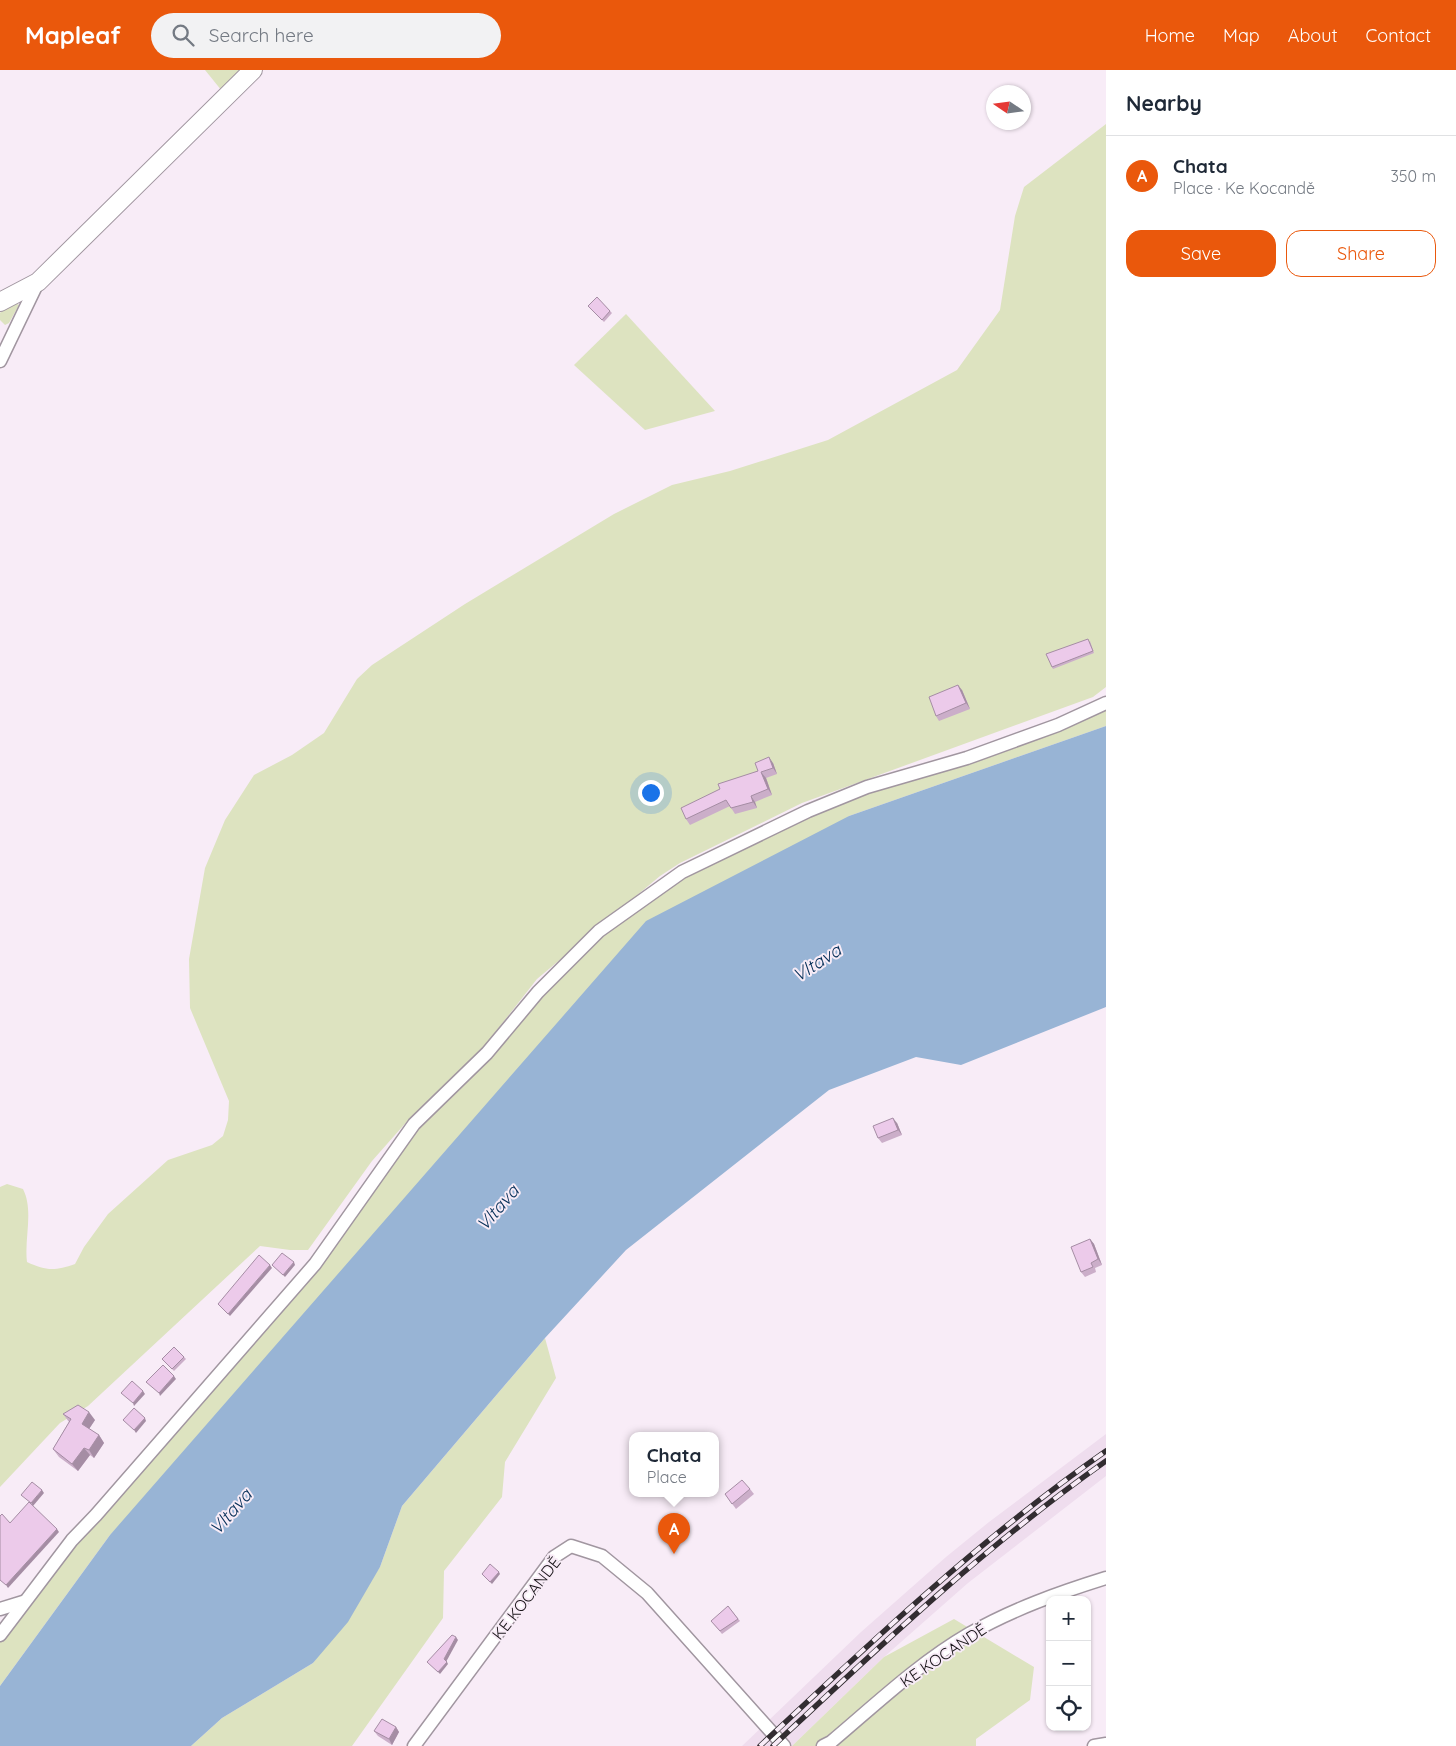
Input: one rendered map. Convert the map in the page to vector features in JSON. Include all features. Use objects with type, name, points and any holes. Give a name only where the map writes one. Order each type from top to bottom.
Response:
[{"type":"street","points":[[0,302],[38,282],[253,70]]},
{"type":"street","points":[[2,350],[38,282]]},
{"type":"street","points":[[0,1635],[23,1602],[72,1540],[315,1264],[414,1124],[487,1053],[538,992],[599,931],[682,872],[808,811],[868,787],[966,758],[1058,725],[1106,703]]},
{"type":"street","name":"KE KOCANDĚ","points":[[414,1746],[554,1557],[571,1546],[602,1556],[647,1593],[784,1746]]},
{"type":"street","name":"KE KOCANDĚ","points":[[823,1746],[831,1742],[919,1668],[968,1634],[1033,1602],[1106,1578]]},
{"type":"street","points":[[0,1609],[23,1602]]},
{"type":"street","points":[[1094,1746],[1106,1744]]},
{"type":"shaded area","points":[[1106,1434],[1106,1476],[968,1583],[884,1657],[792,1746],[742,1746],[861,1632],[946,1557],[989,1522]]},
{"type":"green space","points":[[205,70],[245,70],[222,91]]},
{"type":"green space","points":[[1106,124],[1106,687],[1093,697],[802,803],[680,863],[660,876],[537,979],[486,1044],[410,1118],[372,1161],[308,1250],[260,1246],[88,1406],[60,1423],[0,1487],[0,1187],[7,1184],[23,1189],[26,1197],[28,1206],[27,1262],[45,1268],[62,1268],[75,1264],[84,1247],[108,1214],[168,1160],[212,1145],[223,1136],[228,1120],[229,1101],[190,1008],[189,959],[205,868],[225,820],[254,775],[292,755],[324,733],[357,679],[372,665],[465,604],[614,514],[672,485],[730,471],[828,440],[957,370],[1000,310],[1015,216],[1024,187]]},
{"type":"green space","points":[[14,302],[19,305],[9,323],[5,325],[0,320],[0,313],[7,304]]},
{"type":"green space","points":[[626,314],[715,411],[645,430],[574,365]]},
{"type":"green space","points":[[1106,703],[1106,726],[849,816],[110,1535],[0,1686],[0,1635],[23,1602],[315,1264],[414,1124],[599,931],[682,872],[808,811]]},
{"type":"green space","points":[[545,1338],[556,1378],[505,1462],[502,1497],[444,1571],[443,1618],[352,1746],[191,1746],[222,1718],[313,1663],[380,1567],[402,1506]]},
{"type":"green space","points":[[954,1619],[1034,1667],[1030,1700],[976,1739],[976,1746],[792,1746],[884,1657]]},
{"type":"water","name":"Vltava","points":[[1106,726],[1106,1007],[961,1065],[916,1057],[829,1090],[626,1250],[545,1338],[402,1506],[380,1567],[348,1622],[313,1663],[222,1718],[191,1746],[0,1746],[0,1686],[110,1535],[646,921],[849,816]]},
{"type":"building","points":[[597,297],[610,311],[602,320],[588,306]]},
{"type":"building","points":[[1088,639],[1093,651],[1052,667],[1046,654]]},
{"type":"building","points":[[958,685],[966,703],[936,716],[929,697]]},
{"type":"building","points":[[769,757],[773,768],[761,772],[768,789],[751,796],[753,802],[731,808],[726,800],[686,819],[681,808],[720,789],[718,784],[758,771],[755,763]]},
{"type":"building","points":[[893,1118],[898,1130],[878,1138],[873,1126]]},
{"type":"building","points":[[1090,1239],[1098,1259],[1091,1263],[1093,1267],[1081,1272],[1071,1247]]},
{"type":"building","points":[[282,1253],[294,1262],[283,1275],[272,1265]]},
{"type":"building","points":[[259,1255],[270,1265],[228,1314],[218,1304]]},
{"type":"building","points":[[174,1347],[184,1357],[172,1369],[162,1359]]},
{"type":"building","points":[[163,1365],[174,1376],[159,1393],[146,1382]]},
{"type":"building","points":[[132,1381],[143,1391],[133,1403],[121,1393]]},
{"type":"building","points":[[78,1405],[89,1412],[82,1424],[99,1435],[89,1450],[84,1448],[72,1464],[53,1449],[71,1419],[63,1414]]},
{"type":"building","points":[[134,1408],[145,1418],[134,1430],[123,1420]]},
{"type":"building","points":[[742,1480],[750,1489],[732,1504],[725,1494]]},
{"type":"building","points":[[32,1482],[42,1490],[31,1503],[21,1495]]},
{"type":"building","points":[[29,1502],[57,1529],[6,1585],[0,1580],[0,1516],[2,1514],[10,1523]]},
{"type":"building","points":[[490,1564],[499,1572],[490,1582],[482,1574]]},
{"type":"building","points":[[728,1606],[738,1619],[720,1631],[711,1621]]},
{"type":"building","points":[[452,1635],[456,1637],[444,1659],[447,1662],[438,1672],[427,1662]]},
{"type":"building","points":[[382,1719],[396,1727],[389,1739],[374,1731]]},
{"type":"railway","points":[[760,1746],[843,1668],[971,1555],[1060,1484],[1106,1451]]},
{"type":"railway","points":[[773,1746],[894,1634],[976,1562],[1018,1527],[1106,1461]]},
{"type":"place","name":"Chata","points":[[674,1554]]}]
